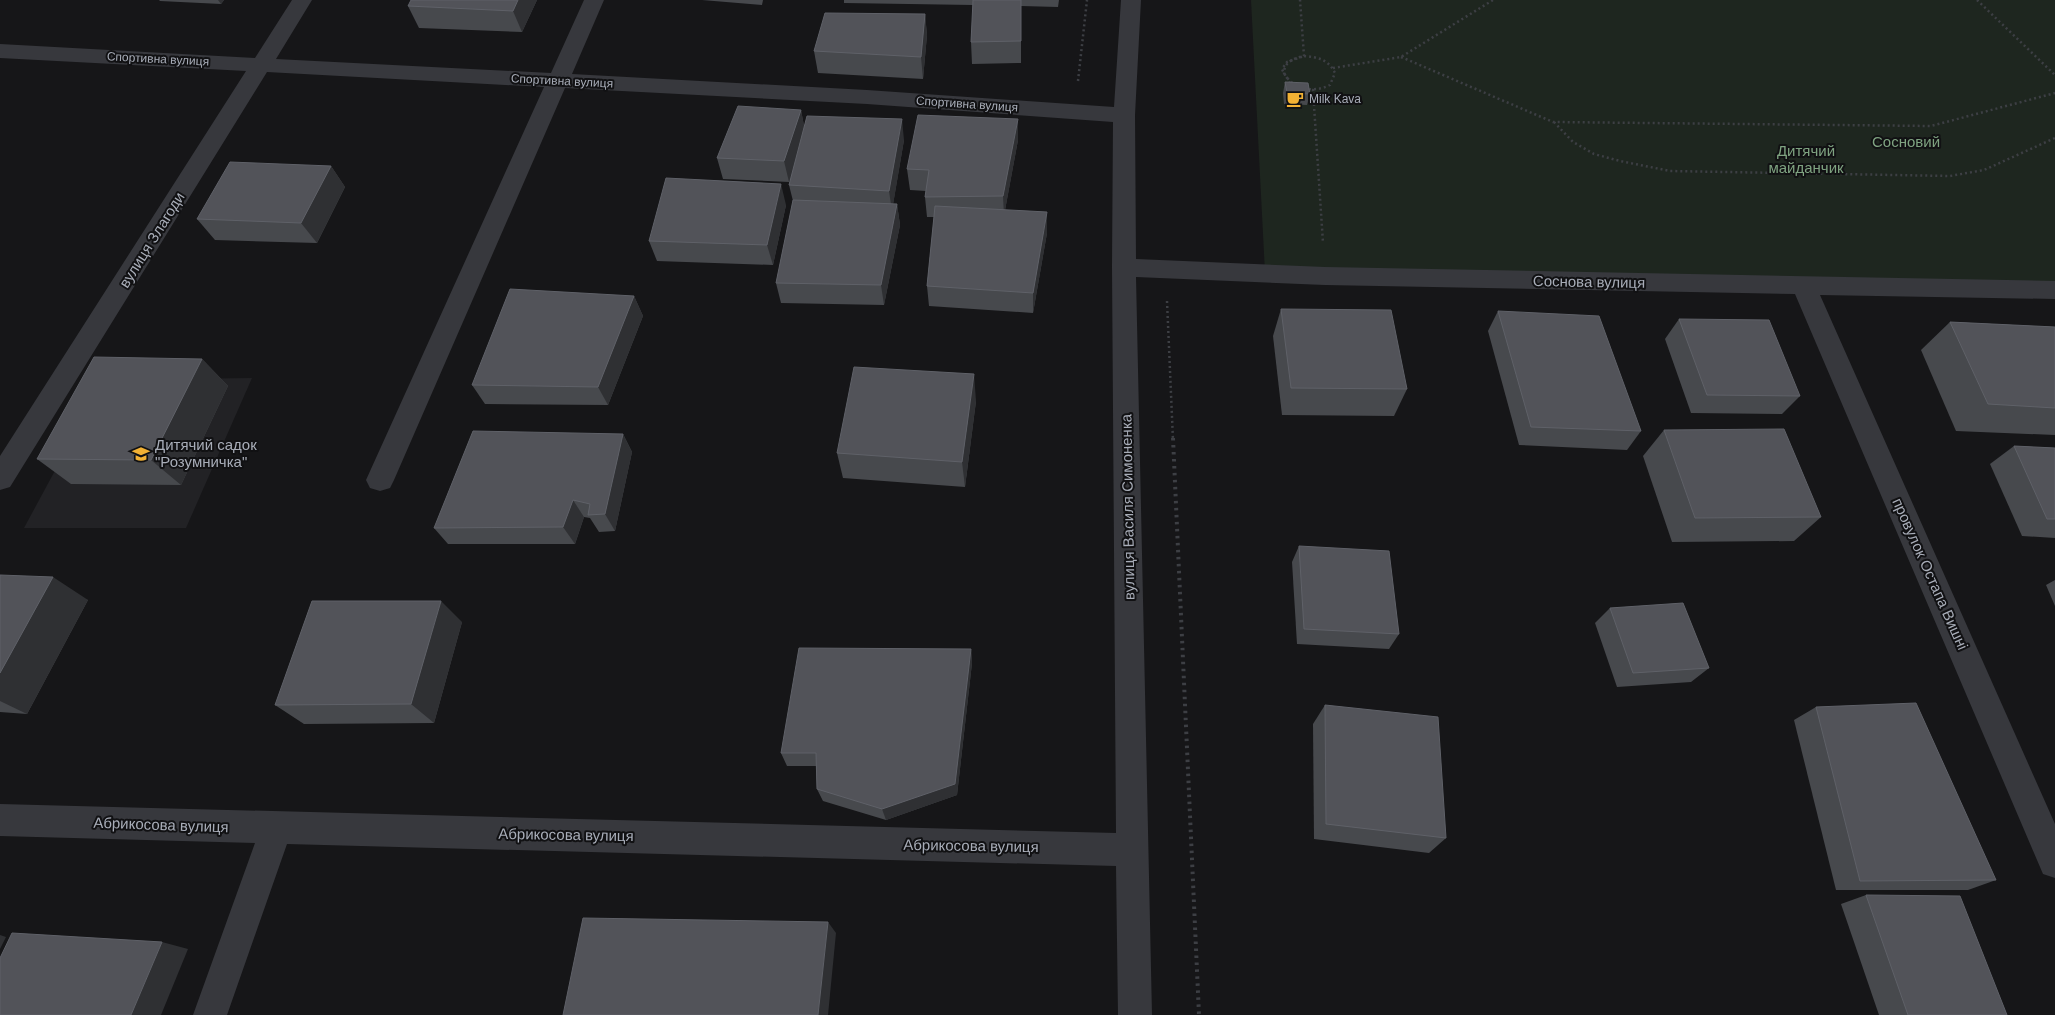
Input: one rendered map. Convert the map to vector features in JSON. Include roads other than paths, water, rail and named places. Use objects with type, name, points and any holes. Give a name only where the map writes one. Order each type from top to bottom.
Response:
[{"type":"street","name":"вулиця Злагоди","points":[[0,479],[302,0]]},
{"type":"street","points":[[380,480],[594,0]]},
{"type":"street","name":"вулиця Василя Симоненка","points":[[1131,0],[1124,114],[1124,267],[1135,1015]]},
{"type":"street","name":"Спортивна вулиця","points":[[0,51],[263,64],[557,82],[867,96],[1124,114]]},
{"type":"street","name":"Соснова вулиця","points":[[1124,267],[1325,276],[2055,290]]},
{"type":"street","name":"провулок Остапа Вишні","points":[[1804,286],[2055,862]]},
{"type":"street","name":"Абрикосова вулиця","points":[[0,820],[1133,850]]},
{"type":"street","points":[[210,1015],[276,828]]},
{"type":"place","name":"Milk Kava","points":[[1295,99]]},
{"type":"place","name":"Дитячий садок \"Розумничка\"","points":[[141,454]]},
{"type":"park label","name":"Сосновий","points":[[1906,142]]},
{"type":"park label","name":"Дитячий майданчик","points":[[1806,160]]}]
